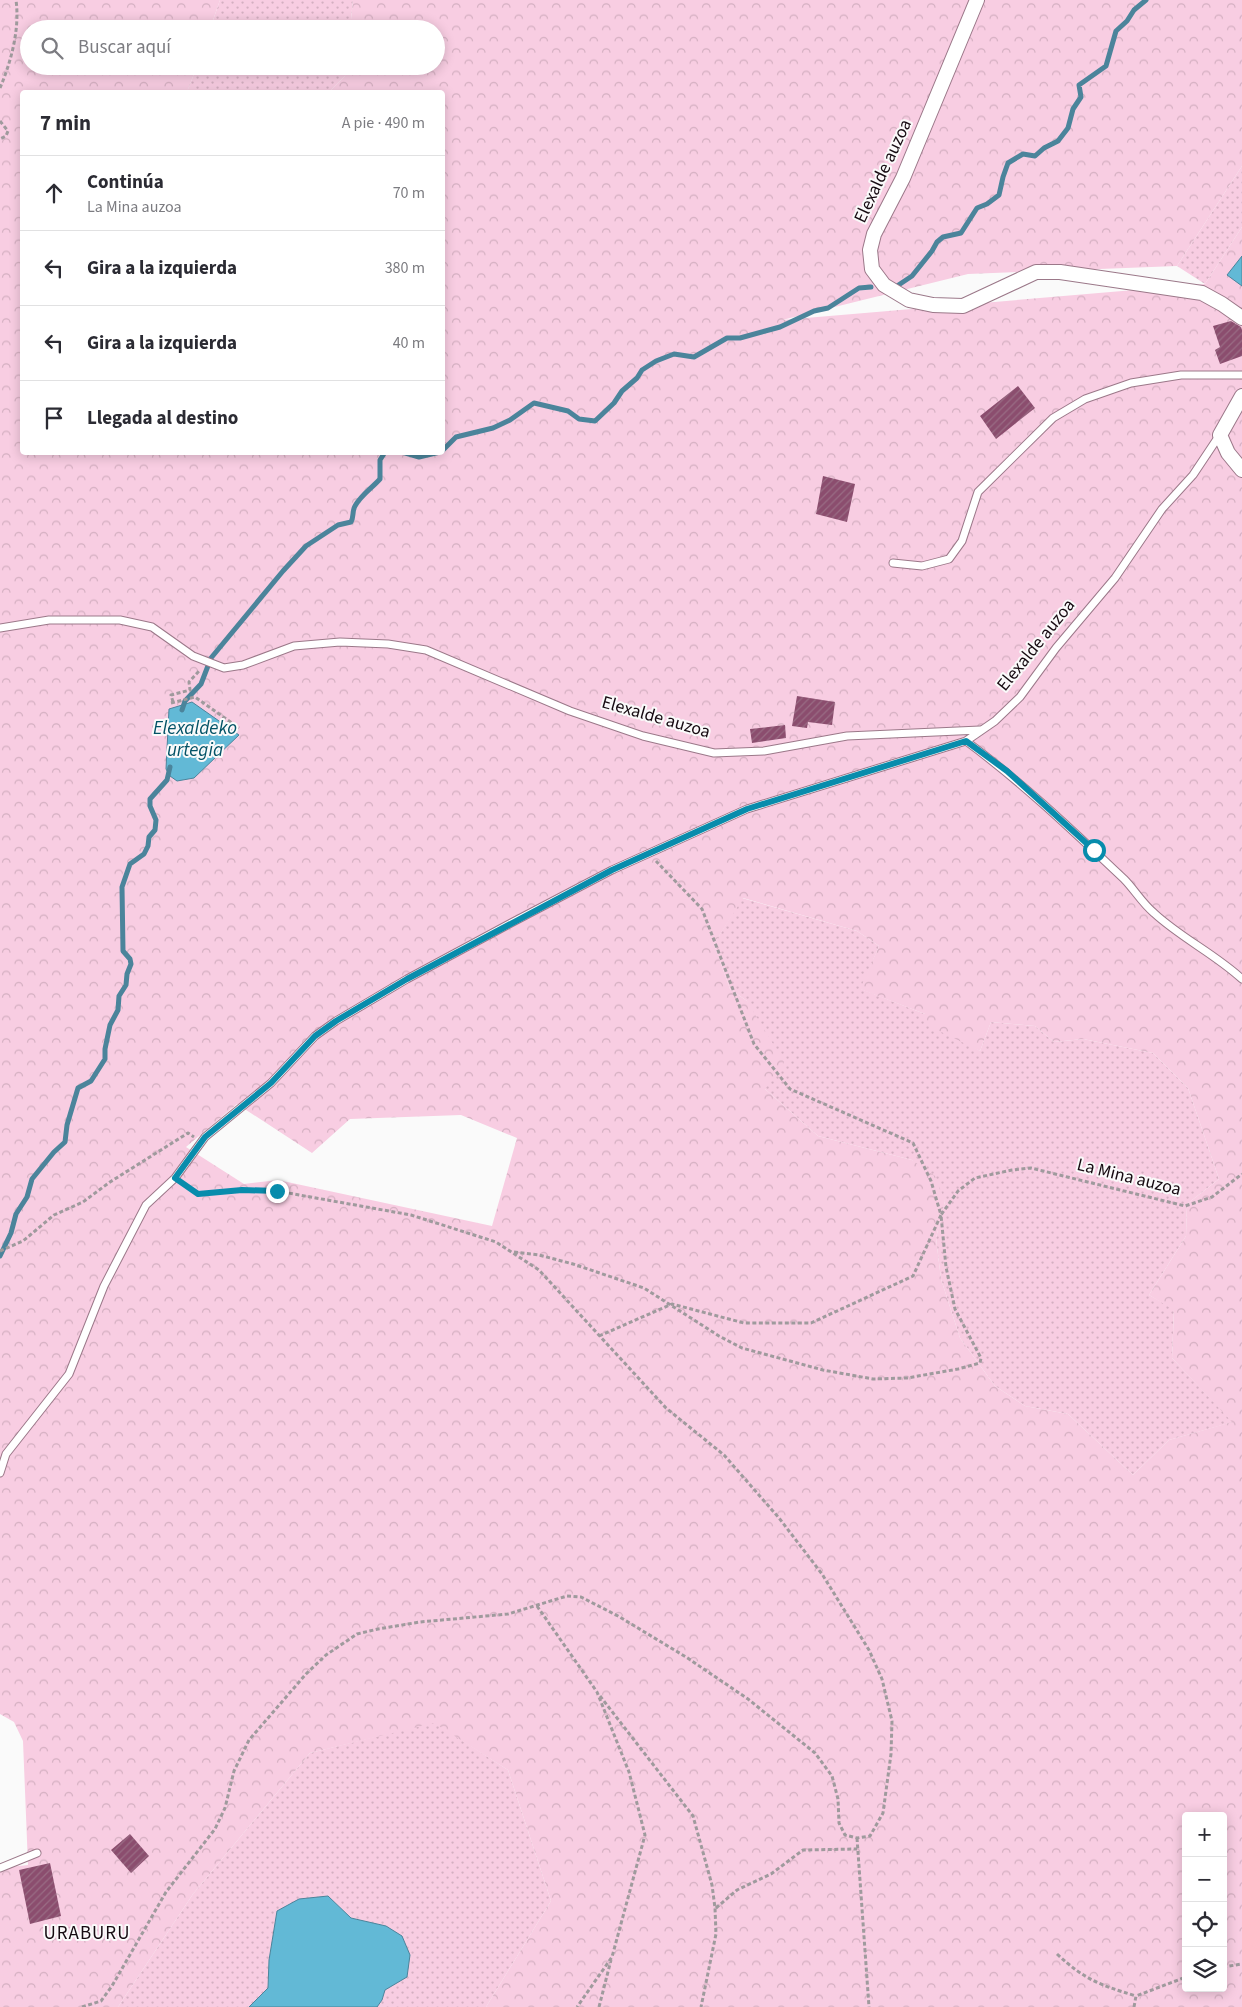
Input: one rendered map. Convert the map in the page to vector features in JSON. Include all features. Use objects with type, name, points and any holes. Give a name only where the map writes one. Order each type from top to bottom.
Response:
[{"type":"street","name":"Elexalde auzoa","points":[[977,0],[903,178],[874,234],[870,250],[872,269],[884,286],[910,300],[933,305],[962,306],[1036,272],[1060,272],[1202,293],[1242,318]]},
{"type":"street","name":"Elexalde auzoa","points":[[1220,435],[1242,396]]},
{"type":"street","points":[[1220,435],[1228,452],[1242,470]]},
{"type":"lane","points":[[893,562],[922,566],[950,559],[962,541],[978,492],[1054,418],[1085,399],[1131,383],[1182,375],[1242,375]]},
{"type":"lane","name":"Elexalde auzoa","points":[[0,628],[49,620],[120,620],[152,627],[193,656],[224,668],[243,665],[294,646],[340,642],[388,644],[426,650],[570,711],[643,736],[714,753],[764,751],[847,736],[980,730],[994,721],[1020,697],[1056,648],[1115,578],[1162,509],[1193,475],[1220,435]]},
{"type":"lane","points":[[0,1473],[6,1454],[69,1374],[104,1286],[146,1205],[175,1178],[205,1137],[271,1083],[315,1036],[336,1021],[424,969],[612,870],[747,809],[966,741],[980,730]]},
{"type":"lane","points":[[966,741],[1007,771],[1094,850],[1127,882],[1153,913],[1230,968],[1242,979]]},
{"type":"lane","points":[[0,1868],[37,1853]]},
{"type":"path","points":[[0,88],[11,56],[16,27],[16,0]]},
{"type":"path","points":[[0,121],[8,131],[6,136],[0,139]]},
{"type":"path","points":[[204,660],[199,671],[188,682],[190,690],[171,695],[172,703],[194,696],[239,728]]},
{"type":"path","points":[[513,1252],[539,1255],[573,1264],[644,1288],[672,1304],[719,1336],[742,1348],[823,1370],[873,1379],[907,1378],[980,1363],[982,1358],[955,1309],[946,1267],[941,1215],[931,1181],[913,1143],[790,1089],[754,1044],[702,909],[648,854]]},
{"type":"path","points":[[0,1251],[23,1241],[54,1215],[83,1202],[110,1182],[188,1133],[194,1137],[194,1152]]},
{"type":"path","name":"La Mina auzoa","points":[[941,1215],[958,1191],[975,1178],[1031,1168],[1185,1206],[1212,1197],[1242,1174]]},
{"type":"path","points":[[82,2007],[101,2001],[112,1986],[166,1892],[215,1829],[225,1808],[234,1771],[249,1740],[306,1674],[326,1655],[357,1634],[420,1622],[508,1614],[567,1596],[581,1598],[618,1616],[652,1636],[748,1699],[815,1753],[832,1776],[838,1799],[839,1823],[845,1835],[857,1838],[870,1836],[883,1813],[891,1754],[892,1721],[882,1679],[869,1650],[822,1574],[779,1518],[724,1455],[666,1408],[538,1270],[496,1242],[411,1216],[277,1191],[242,1190],[198,1194],[175,1178]]},
{"type":"path","points":[[599,1336],[672,1304],[744,1324],[811,1323],[913,1276],[941,1215]]},
{"type":"path","points":[[537,1606],[597,1692],[693,1816],[712,1885],[715,1908],[716,1934],[701,2007]]},
{"type":"path","points":[[597,1692],[629,1772],[645,1835],[599,2007]]},
{"type":"path","points":[[857,1838],[869,2007]]},
{"type":"path","points":[[715,1908],[737,1890],[771,1874],[803,1850],[857,1849]]},
{"type":"path","points":[[1058,1954],[1076,1971],[1099,1985],[1136,1996],[1182,1979]]},
{"type":"path","points":[[577,2007],[612,1957]]},
{"type":"path","points":[[1227,1966],[1242,1964]]},
{"type":"path","points":[[1134,2007],[1136,1996]]},
{"type":"green space","points":[[0,0],[220,0],[213,20],[20,20],[20,75],[194,75],[188,90],[20,90],[20,455],[445,455],[445,90],[331,90],[345,75],[445,75],[445,20],[351,20],[353,0],[1242,0],[1242,166],[1177,266],[968,274],[782,320],[1205,284],[1242,227],[1242,2007],[486,2007],[551,1901],[508,1770],[434,1723],[310,1753],[193,1894],[118,2007],[0,2007],[0,1868],[28,1865],[23,1741],[14,1722],[0,1714]],"holes":[[[743,898],[857,931],[879,946],[860,989],[925,1014],[925,1024],[980,1051],[991,1022],[1035,1026],[1054,1042],[1083,1039],[1153,1053],[1188,1088],[1219,1179],[1187,1204],[1186,1236],[1149,1295],[1174,1310],[1172,1358],[1232,1422],[1169,1440],[1133,1475],[1068,1414],[1025,1406],[995,1386],[960,1338],[941,1279],[936,1238],[945,1201],[935,1176],[912,1160],[818,1136],[765,1089],[784,1062],[747,1001],[730,989],[714,944]],[[237,1104],[312,1153],[350,1119],[461,1115],[517,1138],[492,1226],[278,1180],[244,1184],[186,1147]]]},
{"type":"green space","points":[[220,0],[353,0],[351,20],[213,20]]},
{"type":"green space","points":[[194,75],[345,75],[331,90],[188,90]]},
{"type":"green space","points":[[1242,166],[1242,227],[1205,284],[1177,266]]},
{"type":"green space","points":[[742,898],[857,931],[879,946],[861,989],[925,1014],[980,1051],[991,1022],[1035,1026],[1054,1042],[1083,1039],[1153,1053],[1188,1088],[1219,1179],[1187,1204],[1186,1236],[1149,1295],[1174,1309],[1172,1358],[1233,1422],[1169,1440],[1133,1475],[1068,1414],[1025,1406],[995,1386],[960,1338],[941,1279],[936,1238],[945,1201],[912,1160],[818,1136],[765,1089],[747,1001],[730,989],[714,944]]},
{"type":"green space","points":[[434,1722],[508,1770],[551,1901],[486,2007],[377,2007],[382,2000],[384,1990],[386,1926],[351,1918],[328,1896],[277,1911],[269,1960],[268,1988],[249,2007],[118,2007],[193,1894],[310,1753]]},
{"type":"water","points":[[1242,256],[1242,286],[1227,275]]},
{"type":"water","name":"Elexaldeko urtegia","points":[[192,702],[239,735],[194,778],[177,781],[170,776],[166,769],[169,709]]},
{"type":"water","points":[[328,1896],[351,1918],[386,1926],[402,1936],[410,1955],[407,1977],[385,1990],[382,2000],[377,2007],[249,2007],[268,1988],[269,1960],[277,1911],[299,1899]]},
{"type":"building","points":[[1231,321],[1241,327],[1242,330],[1242,356],[1220,364],[1215,350],[1220,347],[1213,326]]},
{"type":"building","points":[[1018,386],[1035,408],[996,439],[980,416]]},
{"type":"building","points":[[823,476],[855,484],[847,522],[816,514]]},
{"type":"building","points":[[797,696],[835,702],[832,725],[808,722],[807,728],[792,726]]},
{"type":"building","points":[[785,725],[786,738],[752,743],[750,729]]},
{"type":"building","points":[[130,1834],[149,1856],[131,1873],[111,1850]]},
{"type":"building","points":[[50,1863],[61,1916],[30,1924],[19,1870]]},
{"type":"waterway","points":[[897,286],[912,276],[937,242],[943,237],[961,233],[977,208],[987,204],[999,195],[1008,163],[1023,154],[1035,156],[1044,148],[1058,141],[1068,128],[1073,109],[1081,97],[1079,85],[1106,66],[1116,31],[1127,21],[1134,10],[1146,0]]},
{"type":"waterway","points":[[445,448],[456,437],[493,428],[510,420],[534,403],[568,411],[579,419],[595,421],[614,403],[622,391],[637,378],[642,370],[656,361],[674,354],[694,357],[727,338],[740,338],[780,327],[814,311],[828,308],[859,288],[871,287]]},
{"type":"waterway","points":[[182,710],[185,701],[201,684],[211,658],[283,571],[306,546],[338,525],[351,522],[357,502],[380,479],[380,460],[383,455]]},
{"type":"waterway","points":[[412,455],[419,457],[427,455]]},
{"type":"waterway","points":[[0,1256],[11,1233],[16,1214],[27,1197],[32,1179],[54,1152],[65,1142],[67,1125],[78,1088],[91,1081],[105,1059],[110,1025],[118,1010],[119,996],[126,985],[127,974],[131,964],[130,959],[123,951],[122,887],[130,864],[144,854],[148,846],[149,837],[155,830],[156,820],[150,806],[150,799],[167,780],[170,767]]},
{"type":"district","name":"URABURU","points":[[87,1933]]},
{"type":"route","points":[[277,1191],[242,1190],[198,1194],[175,1178],[205,1137],[271,1083],[315,1036],[336,1021],[407,979],[612,870],[747,809],[966,741],[1007,771],[1094,850]]}]
